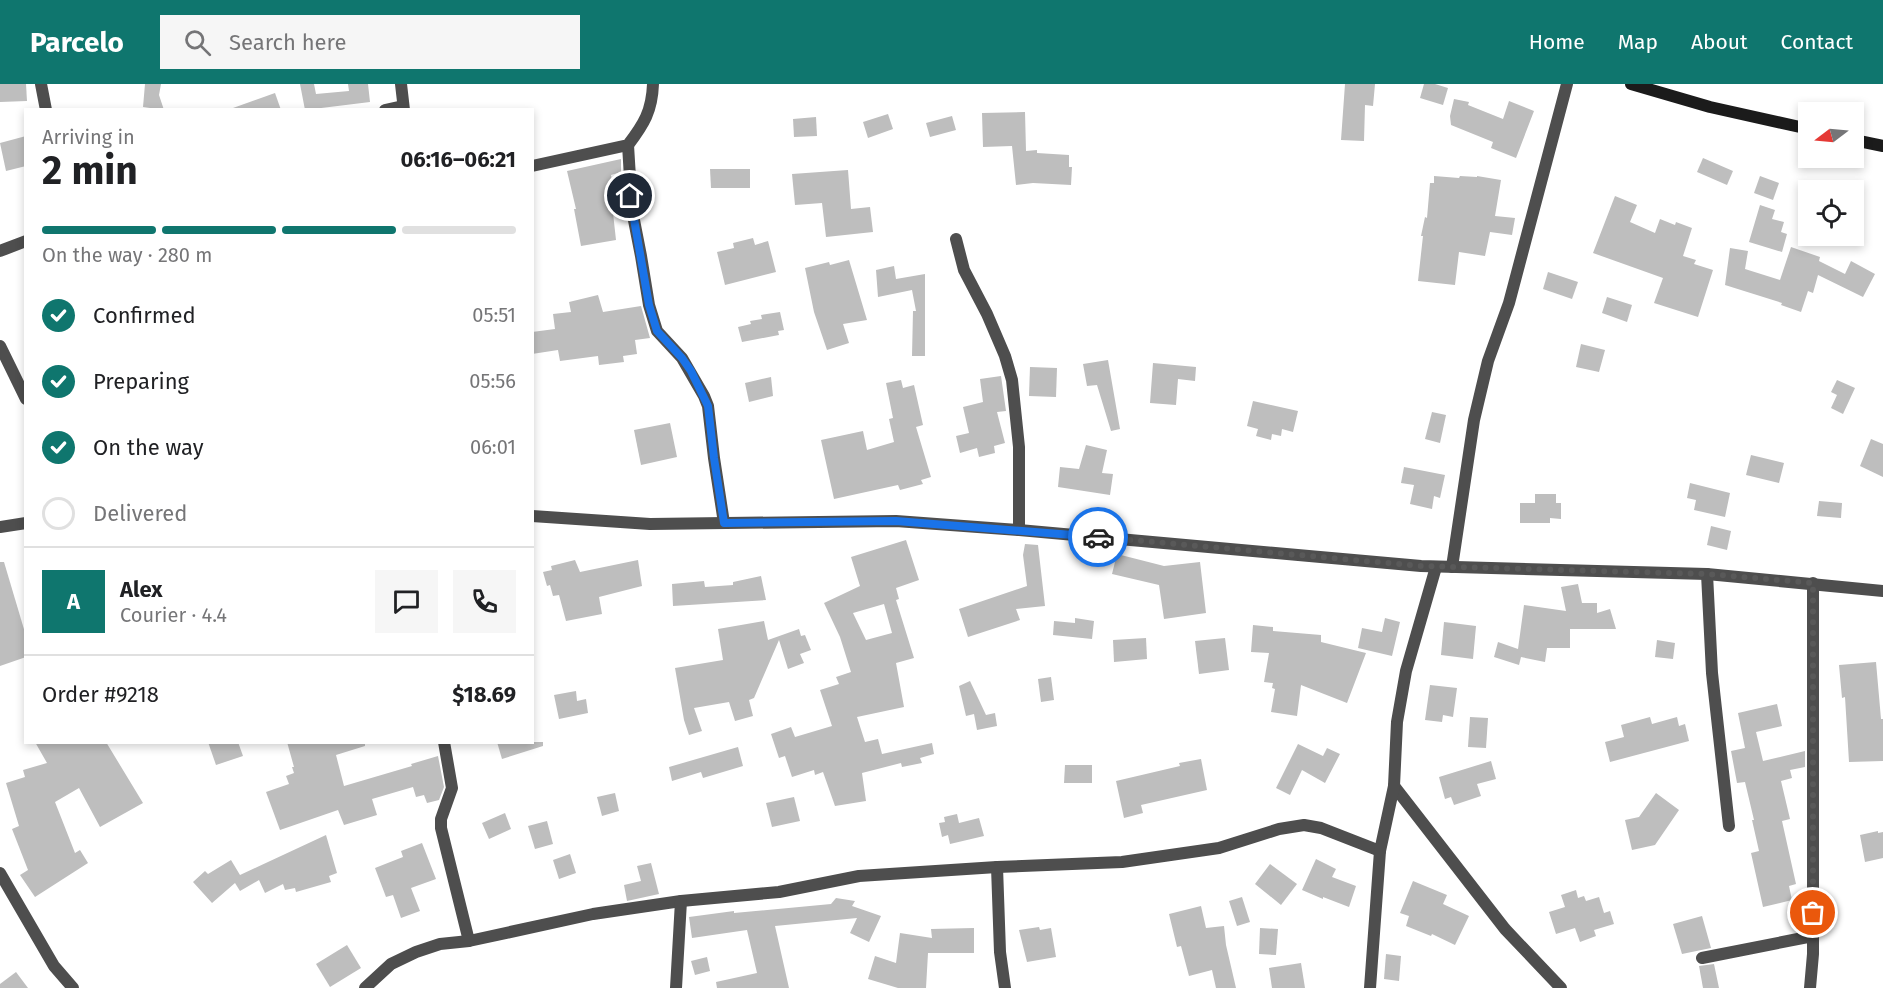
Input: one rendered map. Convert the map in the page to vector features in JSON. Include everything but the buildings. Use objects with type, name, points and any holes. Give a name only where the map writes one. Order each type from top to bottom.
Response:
[{"type":"main road","points":[[1631,84],[1710,107],[1798,127]]},
{"type":"main road","points":[[1864,142],[1883,146]]},
{"type":"street","points":[[41,84],[46,108]]},
{"type":"street","points":[[401,84],[404,108]]},
{"type":"street","points":[[653,84],[652,101],[646,120],[628,145],[632,210],[649,305],[657,331],[682,358],[704,396],[709,413],[724,523]]},
{"type":"street","points":[[1452,567],[1474,420],[1486,370],[1509,303],[1567,84]]},
{"type":"street","points":[[534,166],[628,145]]},
{"type":"street","points":[[956,239],[964,270],[987,314],[1010,374],[1019,447],[1019,530]]},
{"type":"street","points":[[0,251],[24,242]]},
{"type":"street","points":[[0,346],[24,395]]},
{"type":"street","points":[[534,516],[650,524],[896,521],[1436,567],[1707,574],[1883,591]]},
{"type":"street","points":[[0,527],[24,523]]},
{"type":"street","points":[[1370,988],[1380,851],[1394,786],[1397,722],[1406,671],[1436,567]]},
{"type":"street","points":[[1707,574],[1712,673],[1729,826]]},
{"type":"street","points":[[1810,988],[1813,936],[1813,583]]},
{"type":"street","points":[[444,744],[452,788],[441,819],[441,828],[470,941]]},
{"type":"street","points":[[1394,786],[1505,929],[1561,988]]},
{"type":"street","points":[[365,988],[391,964],[440,944],[470,941],[593,915],[681,901],[779,892],[859,876],[1122,862],[1219,848],[1279,829],[1304,825],[1330,831],[1380,851]]},
{"type":"street","points":[[997,867],[1000,952],[1005,988]]},
{"type":"street","points":[[0,873],[54,966],[73,988]]},
{"type":"street","points":[[676,988],[681,901]]},
{"type":"street","points":[[1702,958],[1813,936]]},
{"type":"way so far","points":[[1098,537],[1421,566],[1707,574],[1813,583],[1813,913]]},
{"type":"route","points":[[630,196],[649,305],[657,331],[691,371],[708,406],[724,523],[896,521],[1098,537]]}]
